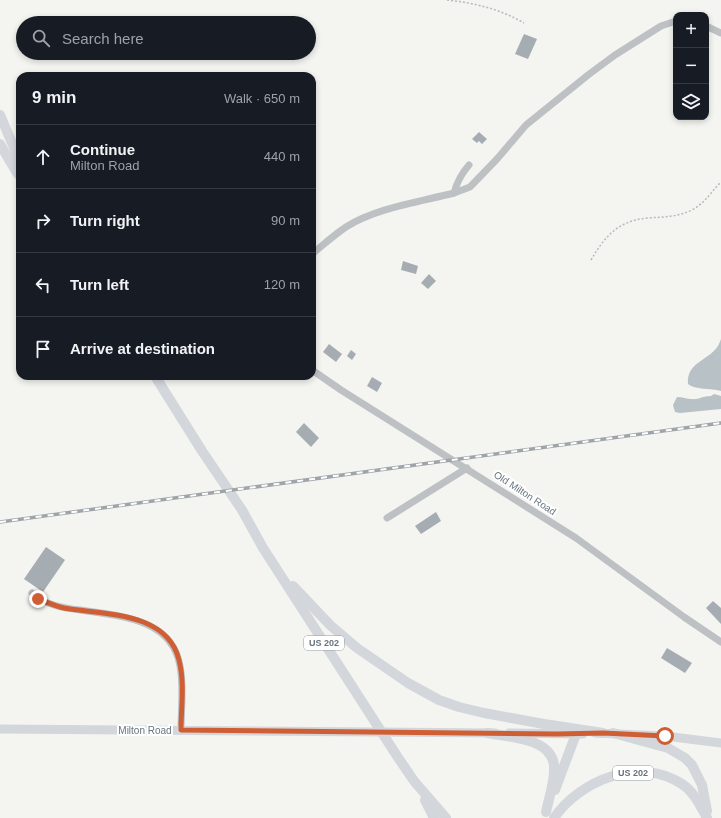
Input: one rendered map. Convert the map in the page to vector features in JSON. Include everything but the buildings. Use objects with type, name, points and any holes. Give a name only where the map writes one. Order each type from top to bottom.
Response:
[{"type":"highway","points":[[0,115],[16,153]]},
{"type":"highway","points":[[0,144],[16,172]]},
{"type":"highway","name":"US 202","points":[[158,380],[202,451],[242,510],[263,548],[397,756],[414,780],[446,818]]},
{"type":"highway","points":[[278,571],[330,625],[357,648],[408,683],[439,700],[484,713],[544,724],[608,733],[668,748],[685,758],[692,765],[702,785],[708,818]]},
{"type":"highway","points":[[488,733],[525,740],[546,749],[552,758],[554,767],[548,816]]},
{"type":"highway","points":[[548,816],[576,734]]},
{"type":"highway","name":"US 202","points":[[548,816],[564,806],[575,796],[594,783],[623,774],[641,772],[662,775],[682,784],[698,801],[708,818]]},
{"type":"highway","name":"US 202","points":[[414,780],[434,818]]},
{"type":"main road","name":"Milton Road","points":[[0,729],[576,734],[608,733],[665,736],[721,743]]},
{"type":"street","points":[[316,251],[346,228],[361,219],[384,211],[454,193],[470,187],[498,159],[526,125],[615,55],[661,26],[673,22]]},
{"type":"street","points":[[709,27],[721,33]]},
{"type":"street","points":[[454,193],[463,172],[469,165]]},
{"type":"street","name":"Old Milton Road","points":[[316,373],[576,538],[684,617],[721,642]]},
{"type":"street","points":[[387,518],[467,468]]},
{"type":"street","points":[[32,593],[38,599],[64,608],[125,617],[142,622],[158,630],[165,636],[175,650],[180,667],[182,685],[181,730]]},
{"type":"path","points":[[447,0],[480,5],[511,15],[524,22]]},
{"type":"path","points":[[591,260],[613,231],[623,224],[641,219],[672,217],[691,210],[699,206],[721,182]]},
{"type":"shaded area","points":[[721,339],[721,391],[699,388],[688,384],[691,370],[713,352]]},
{"type":"shaded area","points":[[714,394],[721,396],[721,409],[680,413],[675,412],[673,405],[677,397],[694,399],[711,396]]},
{"type":"railway","points":[[0,522],[721,423]]},
{"type":"route","points":[[38,599],[64,608],[125,617],[142,622],[158,630],[165,636],[171,643],[179,659],[182,685],[181,730],[246,732],[603,733],[665,736]]}]
